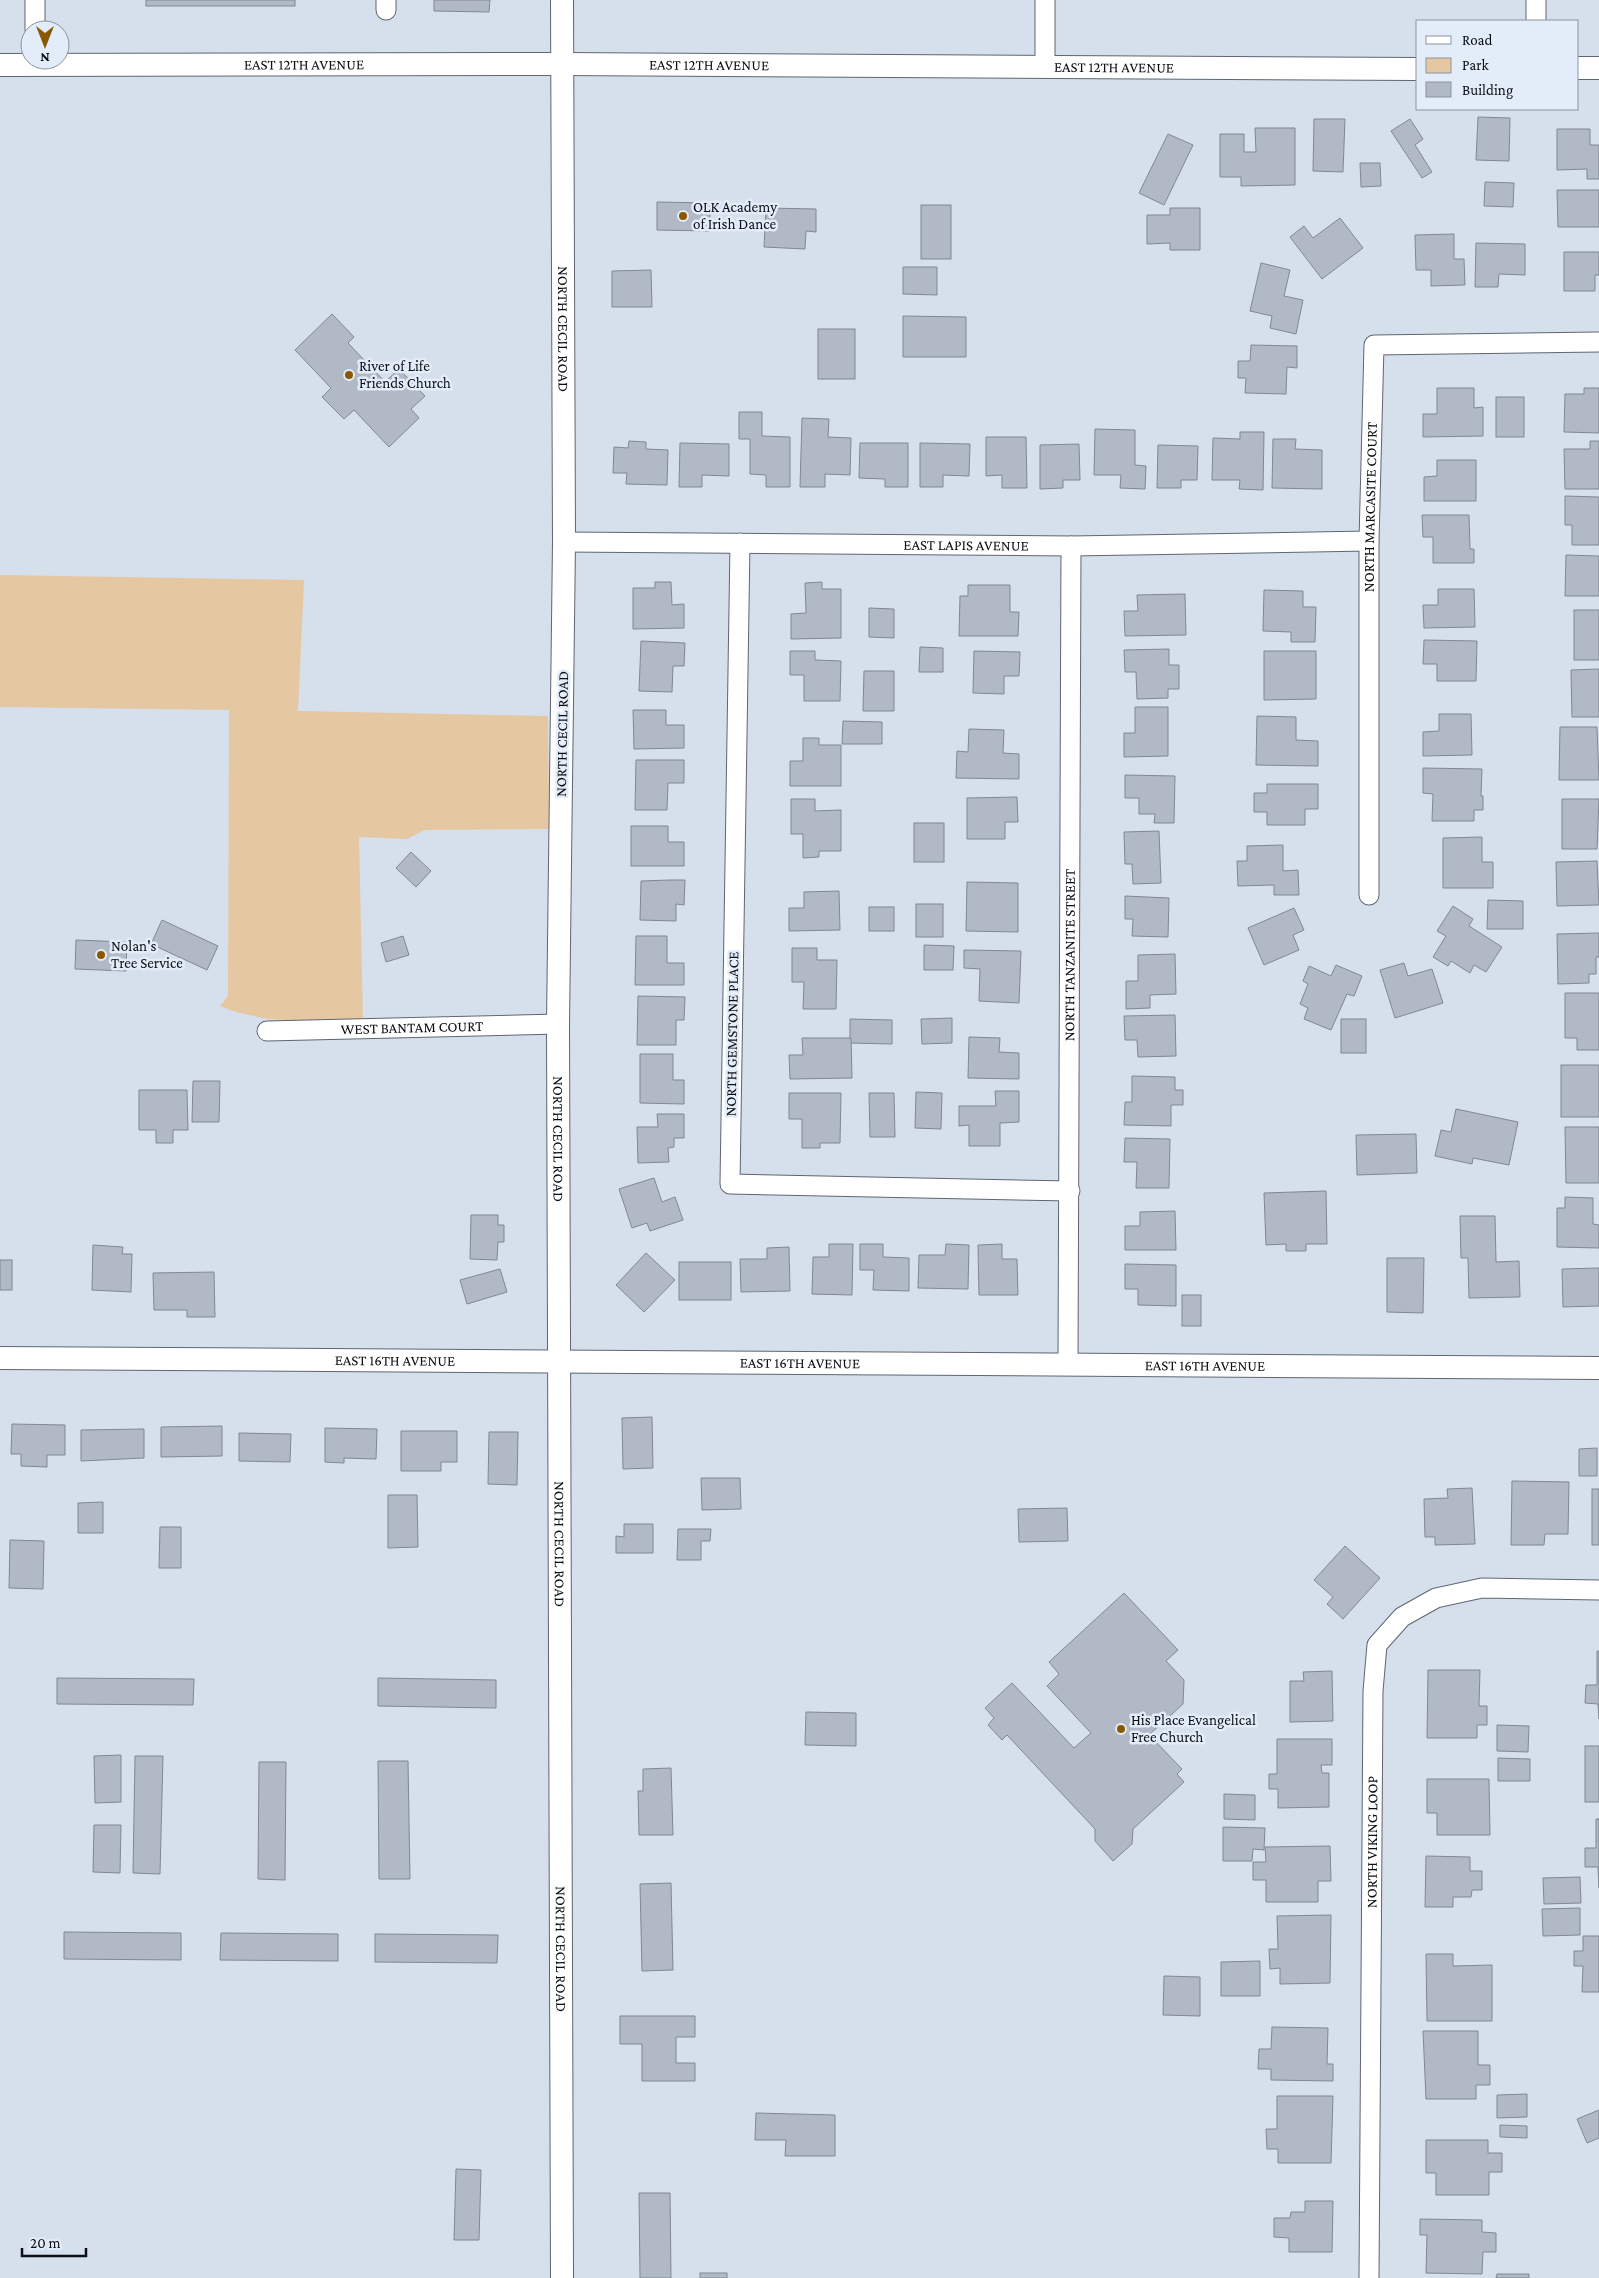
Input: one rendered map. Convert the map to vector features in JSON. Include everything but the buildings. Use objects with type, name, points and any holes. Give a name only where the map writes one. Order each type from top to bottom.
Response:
[{"type":"street","points":[[35,0],[35,20]]},
{"type":"street","name":"NORTH CECIL ROAD","points":[[562,0],[564,542],[558,1024],[562,2278]]},
{"type":"street","points":[[1045,0],[1045,68]]},
{"type":"street","points":[[1536,0],[1536,20]]},
{"type":"street","name":"EAST 12TH AVENUE","points":[[70,63],[1416,69]]},
{"type":"street","name":"EAST 12TH AVENUE","points":[[0,65],[20,64]]},
{"type":"street","points":[[1579,68],[1599,68]]},
{"type":"street","name":"NORTH MARCASITE COURT","points":[[1369,895],[1369,541],[1374,345],[1599,342]]},
{"type":"street","name":"EAST LAPIS AVENUE","points":[[564,542],[1071,546],[1369,541]]},
{"type":"street","name":"NORTH GEMSTONE PLACE","points":[[740,544],[730,1184],[1070,1191]]},
{"type":"street","name":"NORTH TANZANITE STREET","points":[[1068,1365],[1071,546]]},
{"type":"street","name":"WEST BANTAM COURT","points":[[266,1031],[558,1024]]},
{"type":"street","name":"EAST 16TH AVENUE","points":[[0,1358],[1599,1368]]},
{"type":"street","name":"NORTH VIKING LOOP","points":[[1369,2278],[1372,1701],[1377,1645],[1402,1617],[1436,1598],[1482,1588],[1599,1590]]},
{"type":"green space","points":[[0,575],[304,580],[298,711],[548,716],[549,829],[425,830],[407,839],[359,837],[363,1021],[291,1021],[255,1016],[220,1006],[228,996],[229,710],[0,707]]},
{"type":"place","name":"OLK Academy of Irish Dance","points":[[683,216]]},
{"type":"place","name":"River of Life Friends Church","points":[[349,375]]},
{"type":"place","name":"Nolan's Tree Service","points":[[101,955]]},
{"type":"place","name":"His Place Evangelical Free Church","points":[[1121,1729]]}]
